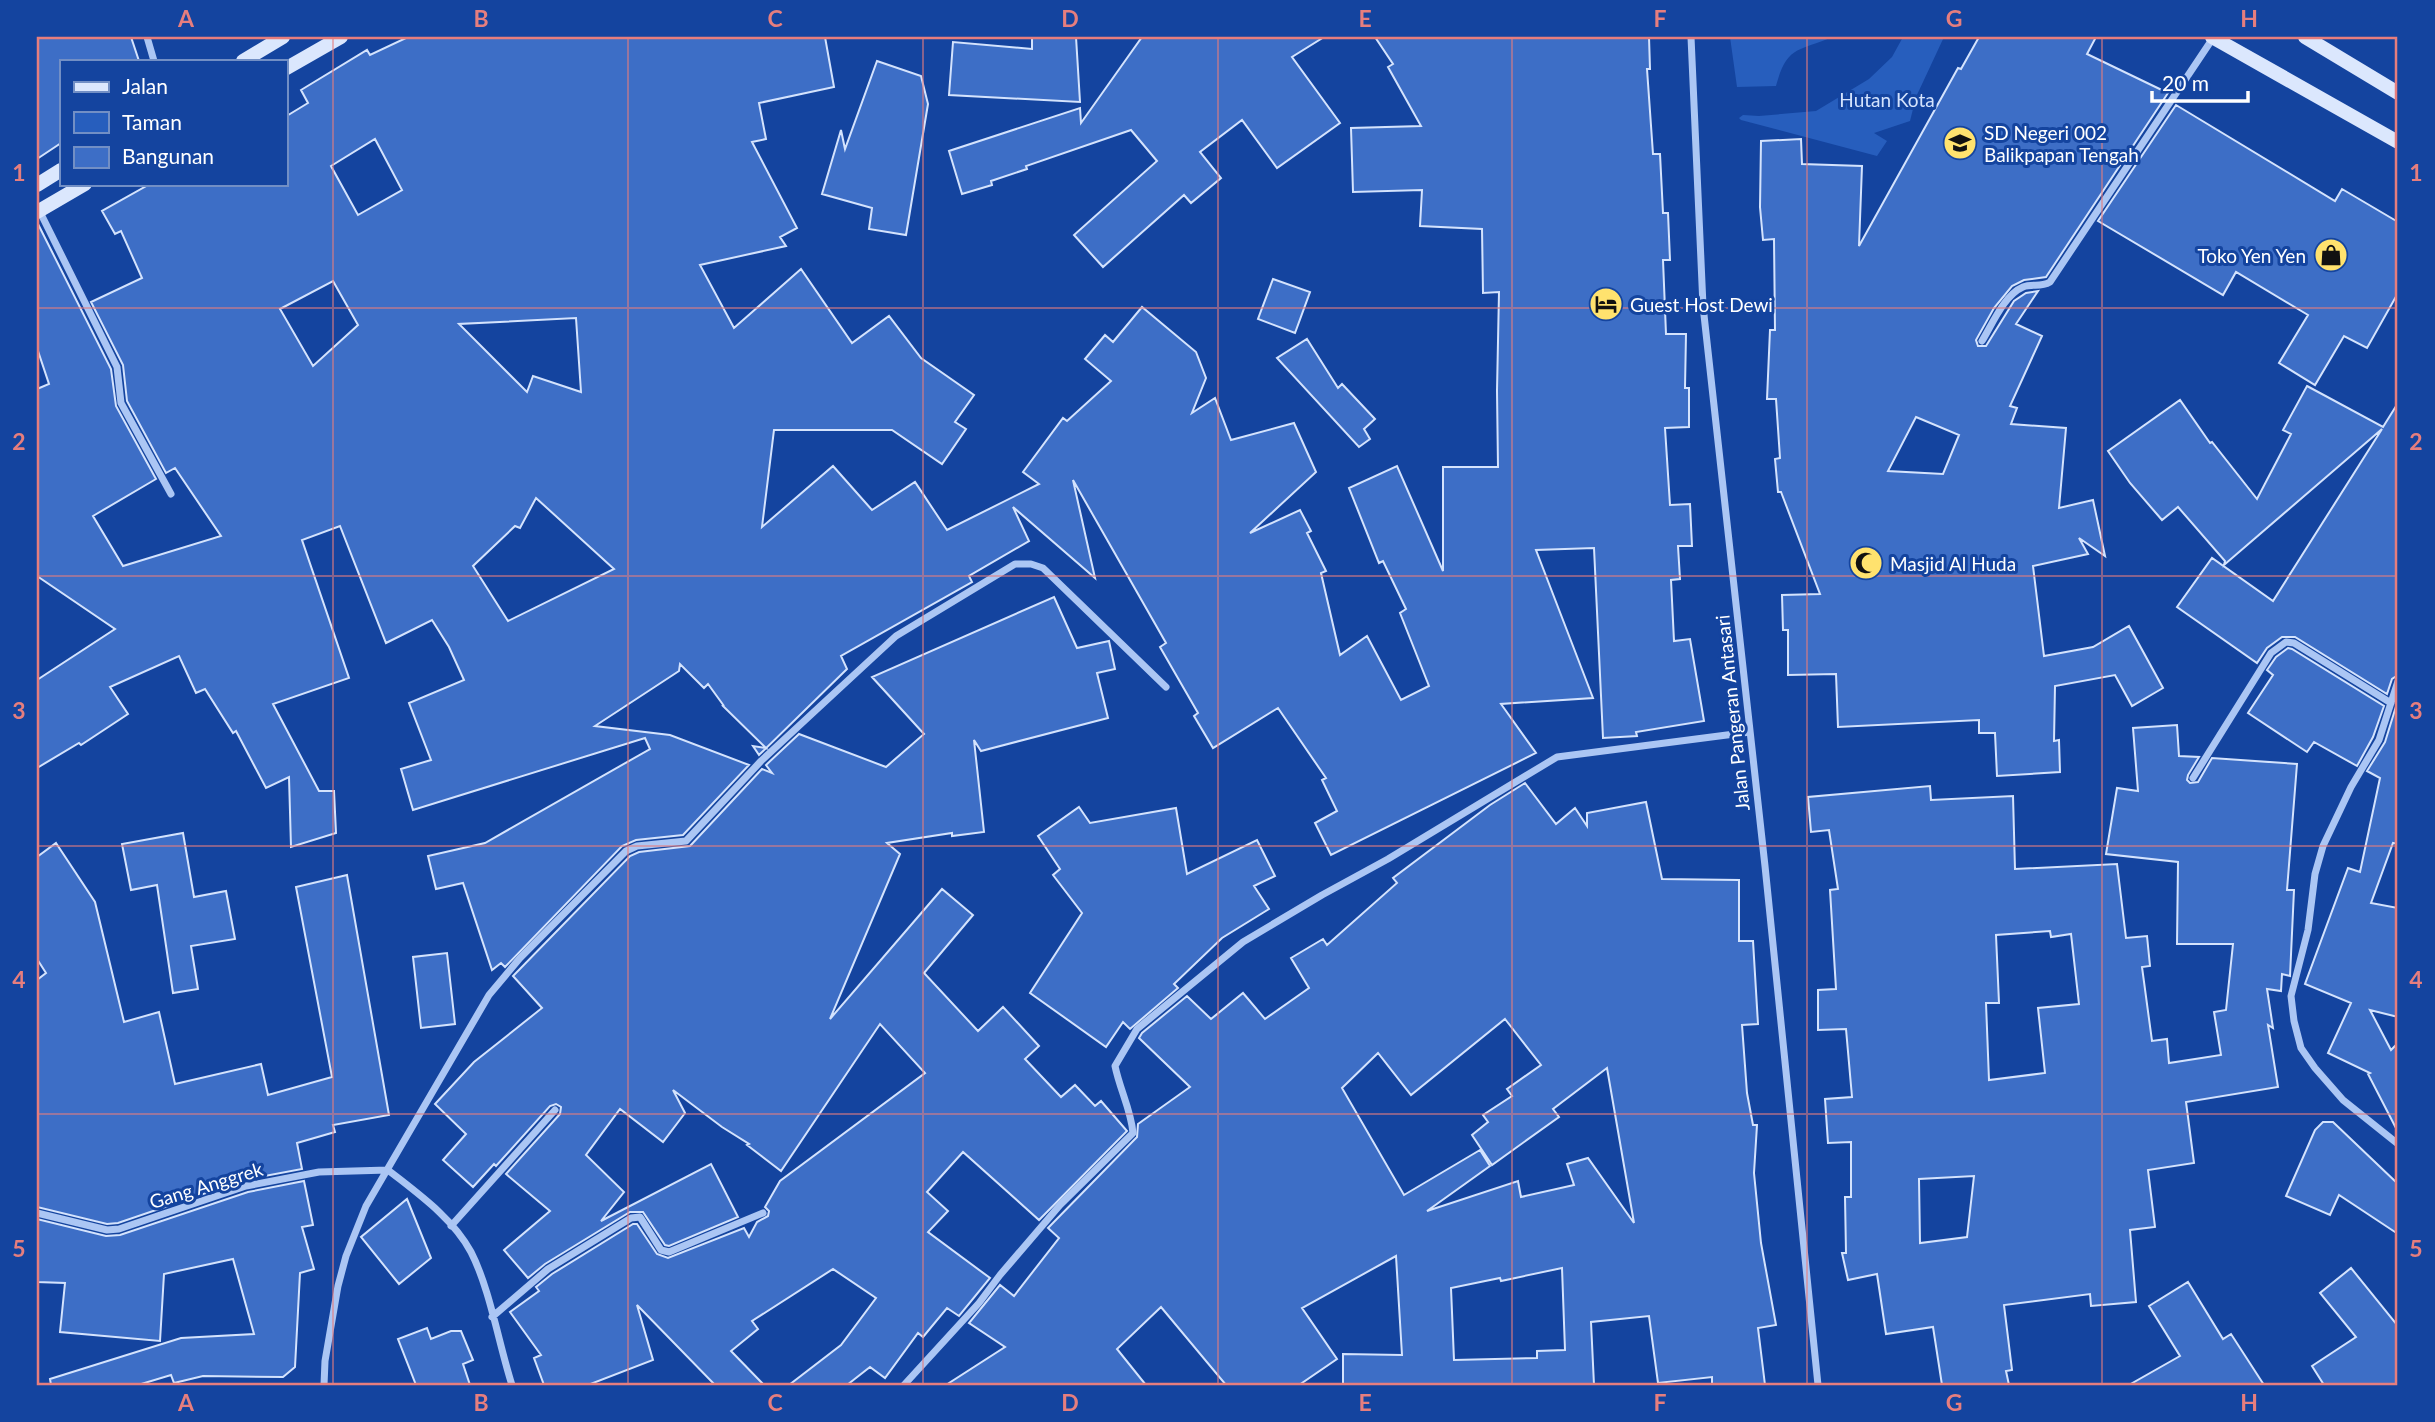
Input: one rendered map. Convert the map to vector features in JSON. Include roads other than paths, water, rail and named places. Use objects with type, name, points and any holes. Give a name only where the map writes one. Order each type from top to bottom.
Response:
[{"type":"main road","points":[[245,60],[284,37]]},
{"type":"main road","points":[[287,68],[341,37]]},
{"type":"main road","points":[[2213,37],[2398,142]]},
{"type":"main road","points":[[2305,37],[2398,93]]},
{"type":"main road","points":[[37,185],[60,171]]},
{"type":"main road","points":[[38,211],[82,186]]},
{"type":"street","points":[[147,37],[154,60]]},
{"type":"street","name":"Jalan Pangeran Antasari","points":[[1690,37],[1703,306],[1818,1385]]},
{"type":"street","points":[[1982,341],[2019,288],[2026,285],[2039,287],[2050,282],[2213,37]]},
{"type":"street","points":[[38,211],[117,366],[121,403],[171,494]]},
{"type":"street","points":[[324,1385],[325,1361],[345,1256],[366,1206],[476,1013],[520,958],[626,851],[637,846],[686,841],[761,761],[896,636],[1015,565],[1031,564],[1043,568],[1166,687]]},
{"type":"street","points":[[2193,778],[2270,653],[2286,642],[2294,643],[2391,703]]},
{"type":"street","points":[[2398,681],[2379,740],[2351,787],[2323,846],[2315,874],[2308,930],[2291,996],[2301,1048],[2315,1068],[2343,1100],[2398,1144]]},
{"type":"street","points":[[904,1385],[965,1319],[1041,1226],[1133,1133],[1132,1116],[1121,1093],[1115,1066],[1137,1029],[1243,942],[1557,757],[1750,732]]},
{"type":"street","points":[[451,1226],[555,1110]]},
{"type":"street","points":[[388,1170],[423,1197],[470,1250],[480,1273],[512,1385]]},
{"type":"street","name":"Gang Anggrek","points":[[37,1213],[107,1230],[118,1229],[246,1186],[318,1172],[388,1170]]},
{"type":"street","points":[[492,1317],[548,1269],[631,1218],[640,1217],[661,1250],[668,1252],[763,1213]]},
{"type":"place","name":"SD Negeri 002 Balikpapan Tengah","points":[[1960,143]]},
{"type":"place","name":"Toko Yen Yen","points":[[2331,255]]},
{"type":"place","name":"Guest Host Dewi","points":[[1606,304]]},
{"type":"place","name":"Masjid Al Huda","points":[[1866,563]]},
{"type":"park label","name":"Hutan Kota","points":[[1887,99]]}]
